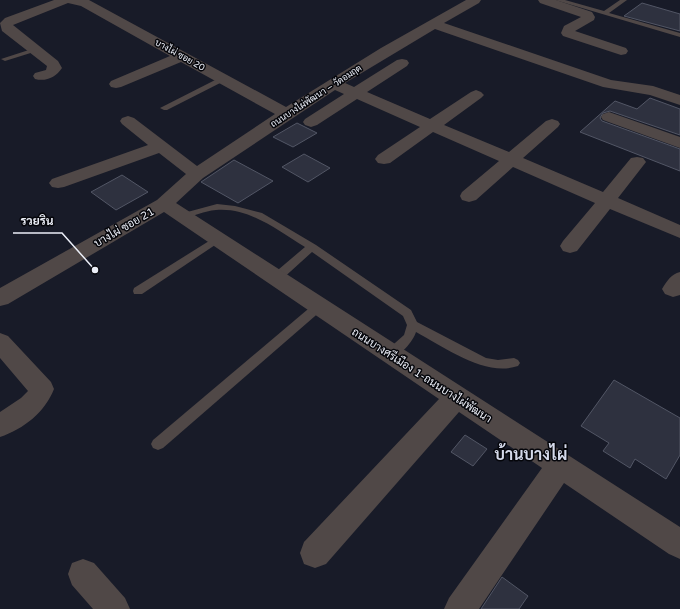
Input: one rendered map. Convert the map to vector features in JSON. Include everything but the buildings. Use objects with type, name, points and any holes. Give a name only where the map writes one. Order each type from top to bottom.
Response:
[{"type":"street","points":[[40,76],[51,72],[55,68],[53,64],[7,28],[6,24],[10,21],[65,0]]},
{"type":"street","name":"บางไผ่ ซอย 20","points":[[72,0],[84,3],[286,114]]},
{"type":"street","name":"ถนนบางไผ่พัฒนา – วัดอมฤต","points":[[174,210],[197,174],[286,114],[386,51],[473,0]]},
{"type":"street","points":[[544,0],[588,15],[589,17],[569,29],[568,33],[621,51]]},
{"type":"street","points":[[434,24],[608,84],[647,89],[680,100]]},
{"type":"street","points":[[116,84],[182,56]]},
{"type":"street","points":[[311,122],[402,63]]},
{"type":"street","points":[[334,84],[680,232]]},
{"type":"street","points":[[384,160],[476,95]]},
{"type":"street","points":[[609,117],[680,143]]},
{"type":"street","points":[[128,121],[197,174]]},
{"type":"street","points":[[469,196],[552,124]]},
{"type":"street","points":[[58,182],[161,146]]},
{"type":"street","points":[[570,246],[637,162]]},
{"type":"street","name":"ถนนบางศรีเมือง 1-ถนนบางไผ่พัฒนา","points":[[174,210],[318,307],[680,544]]},
{"type":"street","name":"บางไผ่ ซอย 21","points":[[0,298],[174,210]]},
{"type":"street","points":[[0,342],[42,389],[40,396],[36,400],[0,426]]},
{"type":"street","points":[[315,554],[456,397]]},
{"type":"street","points":[[460,609],[560,465]]},
{"type":"street","points":[[82,574],[114,609]]},
{"type":"lane","points":[[558,0],[680,34]]},
{"type":"lane","points":[[605,13],[624,0]]},
{"type":"lane","points":[[5,59],[35,50]]},
{"type":"lane","points":[[164,108],[224,79]]},
{"type":"lane","points":[[174,210],[224,208],[259,215],[312,248],[407,314],[413,325],[483,362],[498,366],[514,363]]},
{"type":"lane","points":[[138,291],[216,239]]},
{"type":"lane","points":[[276,278],[312,248]]},
{"type":"lane","points":[[158,444],[318,307]]},
{"type":"lane","points":[[390,354],[409,337],[413,325]]},
{"type":"place","name":"รวยริน","points":[[95,270]]},
{"type":"district","name":"บ้านบางไผ่","points":[[531,454]]}]
